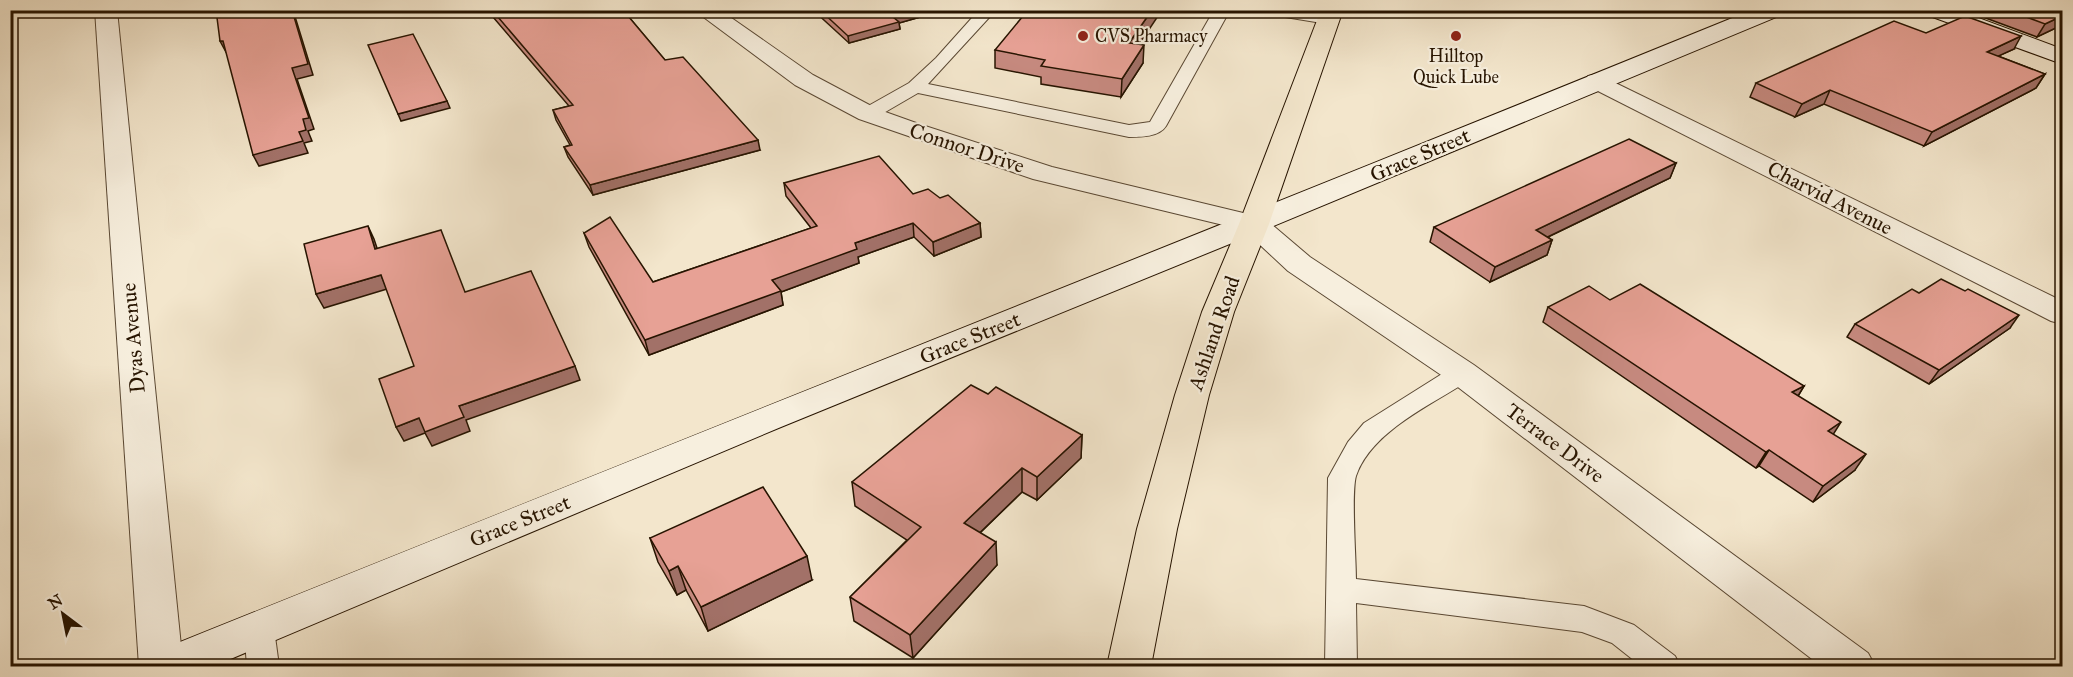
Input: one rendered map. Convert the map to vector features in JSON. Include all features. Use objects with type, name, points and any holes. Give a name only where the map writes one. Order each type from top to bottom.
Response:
[{"type":"main road","name":"Ashland Road","points":[[1129,666],[1157,529],[1192,395],[1218,312],[1254,224],[1330,15]]},
{"type":"street","name":"Dyas Avenue","points":[[106,10],[161,666]]},
{"type":"street","name":"Connor Drive","points":[[705,10],[804,81],[868,114],[955,146],[1043,172],[1254,224]]},
{"type":"street","name":"Grace Street","points":[[168,666],[261,648],[768,418],[1254,224],[1773,10]]},
{"type":"street","points":[[1935,10],[2062,57]]},
{"type":"street","name":"Charvid Avenue","points":[[1597,81],[2062,314]]},
{"type":"street","name":"Terrace Drive","points":[[1254,224],[1299,264],[1462,373],[1853,666]]},
{"type":"lane","points":[[868,114],[915,87],[942,62],[988,10]]},
{"type":"lane","points":[[915,87],[1129,132],[1143,131],[1157,126],[1222,10]]},
{"type":"lane","points":[[1273,10],[1330,15]]},
{"type":"lane","points":[[1341,666],[1342,478],[1357,449],[1373,430],[1462,373]]},
{"type":"lane","points":[[1341,589],[1584,619],[1623,634],[1664,666]]},
{"type":"building","points":[[216,10],[292,10],[308,64],[292,68],[309,118],[303,119],[306,130],[299,132],[303,141],[253,155],[223,41],[220,41]]},
{"type":"building","points":[[492,10],[623,10],[665,60],[683,57],[758,140],[590,185],[564,147],[572,145],[553,110],[573,105]]},
{"type":"building","points":[[820,10],[918,10],[893,17],[899,22],[848,36]]},
{"type":"building","name":"CVS Pharmacy","points":[[1028,10],[1152,10],[1129,43],[1144,45],[1122,79],[1041,66],[1045,60],[995,50]]},
{"type":"building","points":[[2008,10],[2062,10],[2062,16],[2045,24]]},
{"type":"building","points":[[1965,16],[2021,36],[1987,52],[2045,74],[1932,132],[1830,90],[1802,104],[1756,83],[1894,21],[1926,33]]},
{"type":"building","points":[[413,34],[447,101],[398,114],[368,45]]},
{"type":"building","points":[[1629,139],[1676,163],[1536,230],[1552,240],[1495,267],[1434,227]]},
{"type":"building","points":[[879,156],[913,194],[928,189],[940,198],[948,195],[980,223],[933,242],[913,223],[855,243],[857,249],[772,280],[781,291],[645,340],[584,233],[610,217],[653,282],[817,226],[784,183]]},
{"type":"building","points":[[368,226],[375,249],[441,230],[465,292],[531,271],[575,366],[459,406],[464,417],[425,432],[419,418],[396,427],[379,379],[414,366],[381,275],[316,294],[304,244]]},
{"type":"building","points":[[1941,279],[1965,291],[1968,289],[2019,315],[1939,370],[1855,324],[1912,289],[1919,293]]},
{"type":"building","points":[[1640,284],[1804,386],[1792,392],[1841,422],[1828,431],[1866,454],[1823,486],[1769,450],[1766,452],[1548,307],[1589,286],[1610,300]]},
{"type":"building","points":[[971,385],[988,394],[996,387],[1082,435],[1037,477],[1022,468],[964,523],[996,542],[910,635],[850,597],[921,527],[852,482]]},
{"type":"building","points":[[763,487],[807,556],[701,607],[678,566],[669,571],[650,538]]},
{"type":"place","name":"CVS Pharmacy","points":[[1083,36]]},
{"type":"place","name":"Hilltop Quick Lube","points":[[1456,36]]}]
